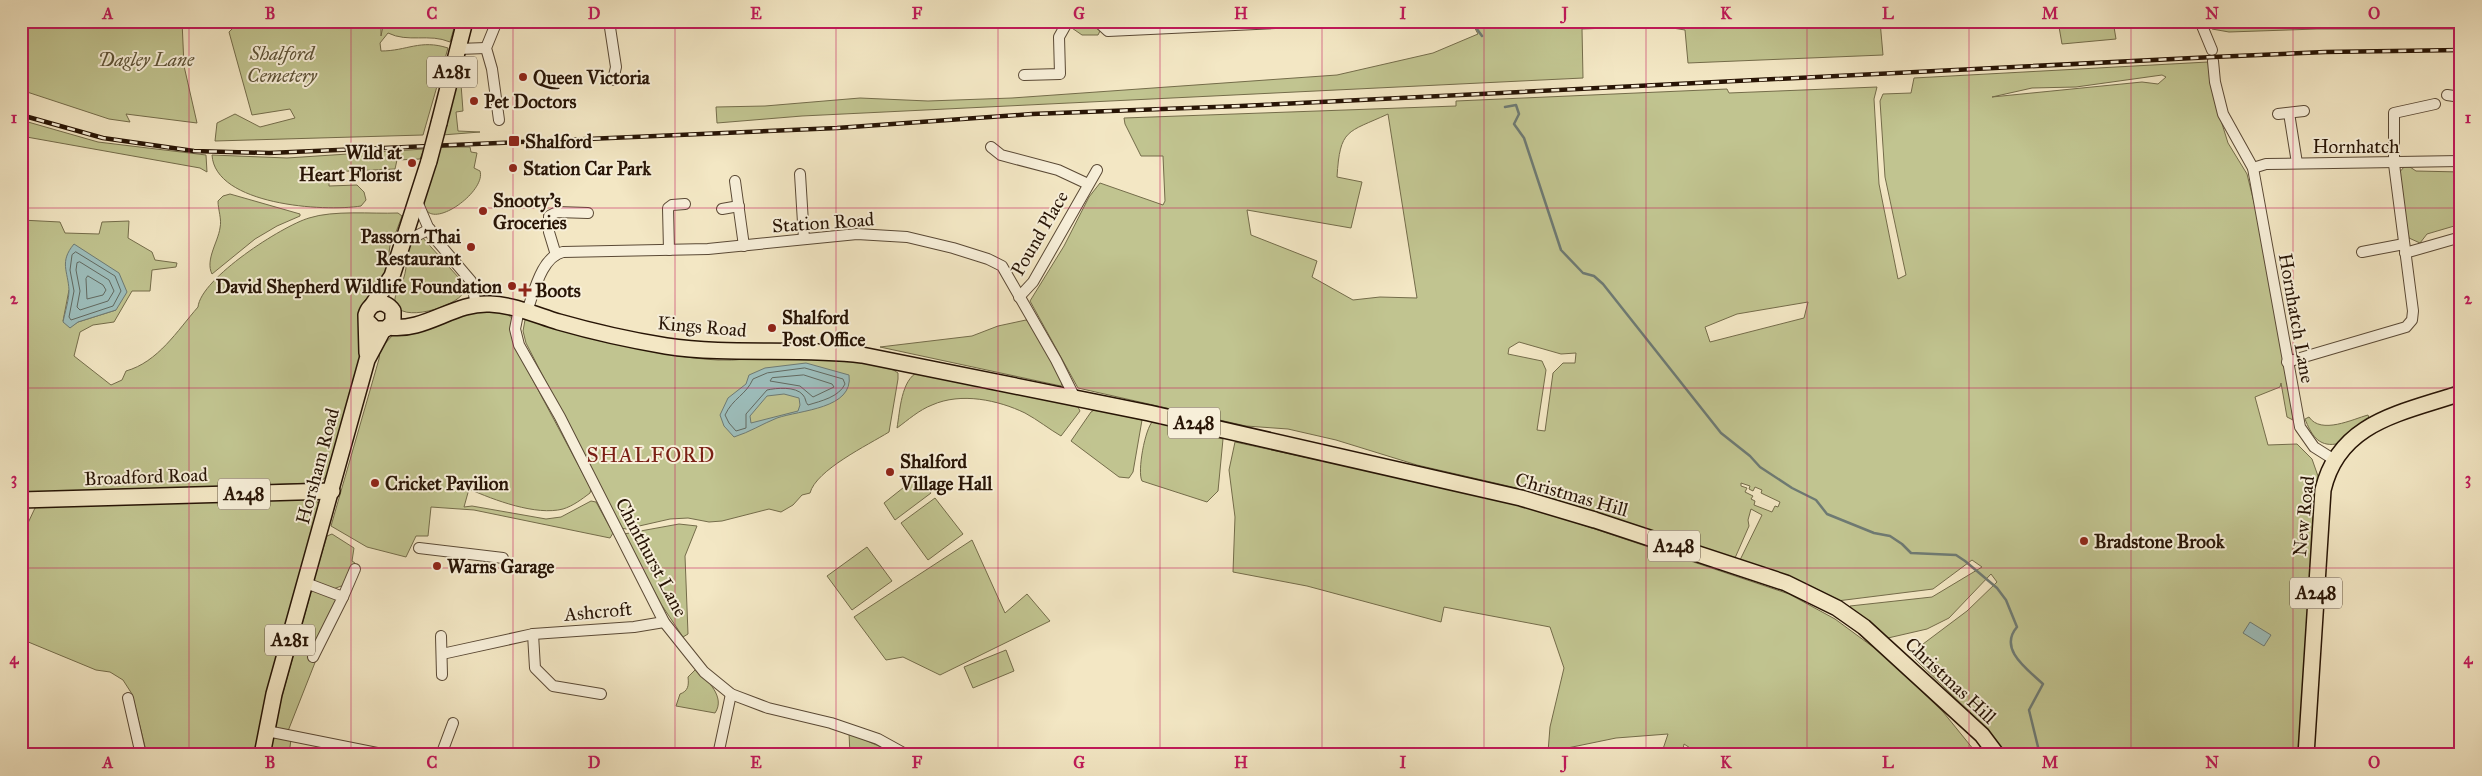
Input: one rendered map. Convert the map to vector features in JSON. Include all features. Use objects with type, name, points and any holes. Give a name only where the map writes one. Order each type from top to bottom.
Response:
[{"type":"main road","name":"A281","points":[[373,304],[392,276],[405,237],[429,161],[465,21]]},
{"type":"main road","name":"A281","points":[[392,276],[392,310]]},
{"type":"main road","points":[[392,310],[393,321],[386,328],[374,329],[367,321],[368,310],[373,304],[381,303],[392,310],[424,322]]},
{"type":"main road","name":"Kings Road","points":[[386,328],[411,327],[476,304],[501,305],[582,328],[666,346],[718,350],[841,353],[929,367],[1075,398]]},
{"type":"main road","name":"Horsham Road","points":[[262,755],[274,694],[367,360],[367,321]]},
{"type":"main road","name":"Horsham Road","points":[[367,360],[386,328]]},
{"type":"main road","name":"New Road","points":[[2306,755],[2323,490],[2333,459],[2350,440],[2368,427],[2461,392]]},
{"type":"main road","name":"Christmas Hill","points":[[1075,398],[1158,415],[1522,498],[1786,583],[1837,608],[1864,627],[1982,735],[1997,755]]},
{"type":"main road","name":"Broadford Road","points":[[21,500],[332,491]]},
{"type":"street","points":[[497,21],[486,48],[492,69],[499,120]]},
{"type":"street","points":[[609,21],[616,67],[612,80]]},
{"type":"street","points":[[1024,75],[1060,74],[1059,37],[1068,21]]},
{"type":"street","points":[[1097,21],[1108,31],[1317,21]]},
{"type":"street","points":[[1138,21],[1148,29]]},
{"type":"street","points":[[2200,21],[2212,50]]},
{"type":"street","points":[[458,49],[486,48]]},
{"type":"street","name":"Hornhatch Lane","points":[[2213,61],[2215,82],[2223,114],[2252,168],[2300,427],[2314,447],[2333,459]]},
{"type":"street","points":[[2447,95],[2461,97]]},
{"type":"street","points":[[2287,362],[2406,327],[2412,320],[2414,310],[2394,164],[2394,112],[2435,104]]},
{"type":"street","points":[[2278,114],[2304,112]]},
{"type":"street","points":[[2289,113],[2297,163]]},
{"type":"street","points":[[991,147],[1001,155],[1058,170],[1088,184]]},
{"type":"street","name":"Hornhatch","points":[[2252,168],[2266,164],[2394,164],[2461,161]]},
{"type":"street","name":"Pound Place","points":[[1019,297],[1033,282],[1097,170]]},
{"type":"street","points":[[800,174],[804,239]]},
{"type":"street","points":[[735,181],[744,246]]},
{"type":"street","points":[[416,199],[439,244],[471,281],[476,304]]},
{"type":"street","points":[[669,250],[668,208],[672,204],[685,204]]},
{"type":"street","points":[[722,209],[739,206]]},
{"type":"street","points":[[523,310],[546,265],[556,254],[548,232],[549,216],[557,212],[588,213]]},
{"type":"street","points":[[405,237],[412,238],[430,229]]},
{"type":"street","name":"Station Road","points":[[556,254],[567,252],[708,250],[849,235],[885,235],[913,238],[953,248],[999,264],[1075,398]]},
{"type":"street","points":[[2362,252],[2404,248],[2461,237]]},
{"type":"street","name":"Chinthurst Lane","points":[[523,310],[515,328],[519,345],[560,417],[664,622],[704,672],[731,694],[768,708],[830,723],[878,739],[907,755]]},
{"type":"street","points":[[419,548],[503,558]]},
{"type":"street","points":[[313,657],[355,569]]},
{"type":"street","points":[[306,583],[343,597]]},
{"type":"street","name":"Ashcroft","points":[[442,654],[533,634],[664,622]]},
{"type":"street","points":[[533,634],[535,668],[554,686],[601,694]]},
{"type":"street","points":[[441,636],[442,675]]},
{"type":"street","points":[[718,755],[731,694]]},
{"type":"street","points":[[128,698],[142,755]]},
{"type":"street","points":[[441,755],[453,724]]},
{"type":"street","points":[[267,731],[387,755]]},
{"type":"green space","name":"Dagley Lane","points":[[21,21],[182,21],[184,66],[197,123],[126,114],[130,122],[109,119],[21,90]]},
{"type":"green space","name":"Shalford Cemetery","points":[[231,21],[381,21],[381,36],[384,21],[456,21],[450,42],[434,38],[396,36],[388,33],[380,43],[381,51],[421,45],[448,48],[423,135],[215,141],[217,123],[235,114],[260,127],[295,118],[290,109],[252,115],[229,32],[234,27]]},
{"type":"green space","points":[[1072,21],[1091,21],[1101,29],[1098,35],[1082,35],[1069,26]]},
{"type":"green space","points":[[1471,21],[1880,21],[1883,55],[1688,63],[1685,30],[1660,26],[1582,29],[1583,78],[802,116],[717,123],[716,107],[765,106],[860,98],[928,101],[1012,98],[1337,75],[1433,53],[1478,34]]},
{"type":"green space","points":[[2058,21],[2113,21],[2116,39],[2062,44]]},
{"type":"green space","points":[[2208,21],[2461,21],[2461,29],[2317,29],[2229,32],[2212,29]]},
{"type":"green space","points":[[462,56],[464,57],[458,84],[461,84],[463,111],[456,112],[458,131],[480,132],[442,135]]},
{"type":"green space","points":[[2208,62],[2213,95],[2228,143],[2247,174],[2261,231],[2288,378],[2293,420],[2287,417],[2281,383],[2280,387],[2255,397],[2268,445],[2297,444],[2312,459],[2319,479],[2301,755],[2005,755],[1983,725],[1915,659],[1923,644],[1967,611],[1997,582],[1991,574],[1949,618],[1927,629],[1888,638],[1850,608],[1850,606],[1932,597],[1982,567],[1972,560],[1933,589],[1837,601],[1803,583],[1740,560],[1762,515],[1751,509],[1748,520],[1749,526],[1735,558],[1521,489],[1417,465],[1336,440],[1288,429],[1246,426],[1078,388],[1030,301],[1064,246],[1089,197],[1100,183],[1163,205],[1165,201],[1163,156],[1141,156],[1125,124],[1124,118],[1456,106],[1456,101],[1727,89],[1729,93],[1877,87],[1874,99],[1879,184],[1898,279],[1906,275],[1885,177],[1880,101],[1883,94],[1911,93],[1914,78]],"holes":[[[2162,75],[2166,77],[2158,84],[2142,82],[1992,97],[2032,88],[2076,87]],[[1388,114],[1417,298],[1380,297],[1353,300],[1312,277],[1317,261],[1251,235],[1247,210],[1351,228],[1362,182],[1337,177],[1340,149],[1348,134]],[[1808,302],[1804,318],[1710,342],[1705,327],[1737,314]],[[1519,342],[1561,354],[1576,353],[1575,363],[1563,363],[1553,373],[1545,431],[1537,430],[1546,370],[1542,361],[1508,354],[1509,348]],[[1741,483],[1750,486],[1749,489],[1753,491],[1755,487],[1762,490],[1761,493],[1780,502],[1778,507],[1775,506],[1772,512],[1754,505],[1755,501],[1751,499],[1753,496],[1745,492],[1747,488],[1741,486]]]},
{"type":"green space","points":[[21,120],[98,142],[206,155],[207,172],[200,168],[21,136]]},
{"type":"green space","points":[[441,147],[470,147],[471,152],[477,153],[474,168],[480,171],[480,180],[465,200],[454,208],[443,213],[433,214],[426,210],[424,200],[428,180]]},
{"type":"green space","points":[[424,149],[420,159],[397,160],[395,169],[329,172],[329,186],[357,185],[364,192],[366,200],[361,206],[344,208],[298,206],[274,202],[251,195],[231,185],[218,172],[212,155],[287,158]]},
{"type":"green space","points":[[2404,167],[2410,167],[2416,171],[2461,172],[2461,224],[2427,234],[2420,243],[2409,238],[2398,174]]},
{"type":"green space","points":[[230,194],[300,214],[300,216],[277,226],[255,239],[212,274],[210,263],[220,225],[218,201],[223,196]]},
{"type":"green space","points":[[398,213],[402,216],[391,239],[386,273],[360,309],[359,319],[362,342],[358,373],[329,471],[324,479],[314,483],[21,494],[21,220],[60,222],[65,233],[99,234],[102,222],[129,221],[128,238],[152,252],[155,260],[177,263],[176,267],[152,270],[150,291],[132,291],[114,322],[93,325],[80,332],[74,356],[111,385],[122,380],[126,371],[148,361],[166,345],[198,307],[203,295],[213,282],[227,268],[281,231],[309,218],[330,214]],"holes":[[[69,290],[116,310],[78,322],[70,327],[63,321]]]},
{"type":"green space","points":[[422,237],[459,278],[463,293],[459,298],[440,308],[417,313],[406,312],[399,309],[395,302],[395,297],[405,274],[408,244]]},
{"type":"green space","points":[[477,309],[494,310],[507,314],[513,319],[520,356],[591,489],[590,493],[574,504],[552,511],[515,506],[469,489],[464,507],[472,506],[546,519],[561,517],[591,501],[596,502],[613,533],[610,538],[474,510],[431,507],[428,536],[416,536],[406,557],[367,547],[331,526],[379,359],[380,349],[393,335],[420,332]]},
{"type":"green space","points":[[529,318],[646,350],[694,358],[738,360],[771,357],[818,357],[857,361],[888,368],[898,373],[889,432],[832,467],[814,484],[810,493],[802,495],[793,505],[781,512],[769,509],[722,521],[709,522],[688,518],[670,519],[626,529],[621,528],[526,343],[523,331],[525,320]]},
{"type":"green space","points":[[1026,320],[1033,325],[1063,380],[1061,386],[880,347],[972,336],[998,326]]},
{"type":"green space","points":[[918,372],[1077,405],[1080,411],[1061,436],[1025,413],[1003,404],[979,399],[955,399],[927,407],[897,428],[900,405],[905,389],[912,376]]},
{"type":"green space","points":[[1096,409],[1142,420],[1133,472],[1129,478],[1119,477],[1071,441],[1091,412]]},
{"type":"green space","points":[[2368,415],[2369,418],[2336,444],[2324,443],[2316,438],[2305,419],[2309,417],[2321,425],[2329,425]]},
{"type":"green space","points":[[1153,421],[1223,439],[1218,491],[1207,502],[1142,481],[1140,469],[1143,450],[1147,432]]},
{"type":"green space","points":[[1235,442],[1498,499],[1547,513],[1789,594],[1835,619],[1888,658],[1944,713],[1978,755],[1701,755],[1684,744],[1682,755],[1661,755],[1668,734],[1616,738],[1548,752],[1550,727],[1564,668],[1550,627],[1444,607],[1441,622],[1307,586],[1233,572],[1235,517],[1229,470]]},
{"type":"green space","points":[[918,476],[931,493],[895,520],[884,503]]},
{"type":"green space","points":[[315,498],[319,505],[256,755],[147,755],[132,694],[123,680],[110,672],[96,670],[21,639],[21,538],[35,508],[40,505]]},
{"type":"green space","points":[[935,498],[963,534],[928,560],[901,523]]},
{"type":"green space","points":[[679,524],[697,526],[685,556],[688,634],[683,637],[661,604],[624,534]]},
{"type":"green space","points":[[332,534],[354,548],[352,561],[355,563],[347,584],[333,589],[316,583],[314,579],[327,536]]},
{"type":"green space","points":[[972,540],[1005,613],[1027,594],[1050,621],[940,675],[903,657],[886,660],[854,617]]},
{"type":"green space","points":[[867,547],[892,581],[852,610],[827,576]]},
{"type":"green space","points":[[315,590],[334,597],[336,601],[316,644],[308,653],[309,658],[316,660],[288,731],[275,729],[277,714],[311,592]]},
{"type":"green space","points":[[1006,650],[1014,671],[973,688],[964,667]]},
{"type":"green space","points":[[696,669],[717,695],[718,707],[715,713],[676,706],[680,694],[687,688],[688,677]]},
{"type":"green space","points":[[849,733],[890,751],[889,755],[850,755]]},
{"type":"green space","points":[[276,736],[291,739],[289,755],[270,755],[273,738]]},
{"type":"water","points":[[74,244],[119,273],[127,292],[116,310],[78,322],[70,328],[63,322],[69,290],[66,261],[69,250]]},
{"type":"water","points":[[806,363],[849,375],[848,386],[843,395],[824,406],[777,418],[734,437],[724,426],[720,415],[728,398],[746,384],[749,375],[765,368]],"holes":[[[784,394],[799,398],[800,405],[798,411],[751,423],[750,416],[767,396]]]},
{"type":"water","points":[[2250,622],[2271,635],[2264,646],[2243,633]]},
{"type":"waterway","points":[[1471,21],[1482,36]]},
{"type":"waterway","points":[[1505,107],[1516,105],[1519,114],[1514,124],[1524,138],[1561,250],[1583,273],[1594,276],[1603,284],[1721,433],[1750,456],[1760,467],[1792,488],[1816,500],[1827,514],[1874,533],[1890,536],[1911,553],[1956,555],[1997,588],[2006,600],[2017,627],[2012,635],[2013,651],[2023,665],[2043,684],[2029,710],[2039,751],[2054,755]]},
{"type":"railway","points":[[21,115],[103,138],[194,151],[269,153],[837,128],[1032,114],[1241,106],[2213,57],[2325,52],[2461,50]]},
{"type":"place","name":"Queen Victoria","points":[[523,77]]},
{"type":"place","name":"Pet Doctors","points":[[474,101]]},
{"type":"place","name":"Shalford","points":[[514,141]]},
{"type":"place","name":"Wild at Heart Florist","points":[[412,163]]},
{"type":"place","name":"Station Car Park","points":[[513,168]]},
{"type":"place","name":"Snooty's Groceries","points":[[483,211]]},
{"type":"place","name":"Passorn Thai Restaurant","points":[[471,247]]},
{"type":"place","name":"David Shepherd Wildlife Foundation","points":[[512,286]]},
{"type":"place","name":"Boots","points":[[525,290]]},
{"type":"place","name":"Shalford Post Office","points":[[772,328]]},
{"type":"place","name":"Shalford Village Hall","points":[[890,472]]},
{"type":"place","name":"Cricket Pavilion","points":[[375,483]]},
{"type":"place","name":"Bradstone Brook","points":[[2084,541]]},
{"type":"place","name":"Warns Garage","points":[[437,566]]},
{"type":"district","name":"SHALFORD","points":[[651,455]]}]
